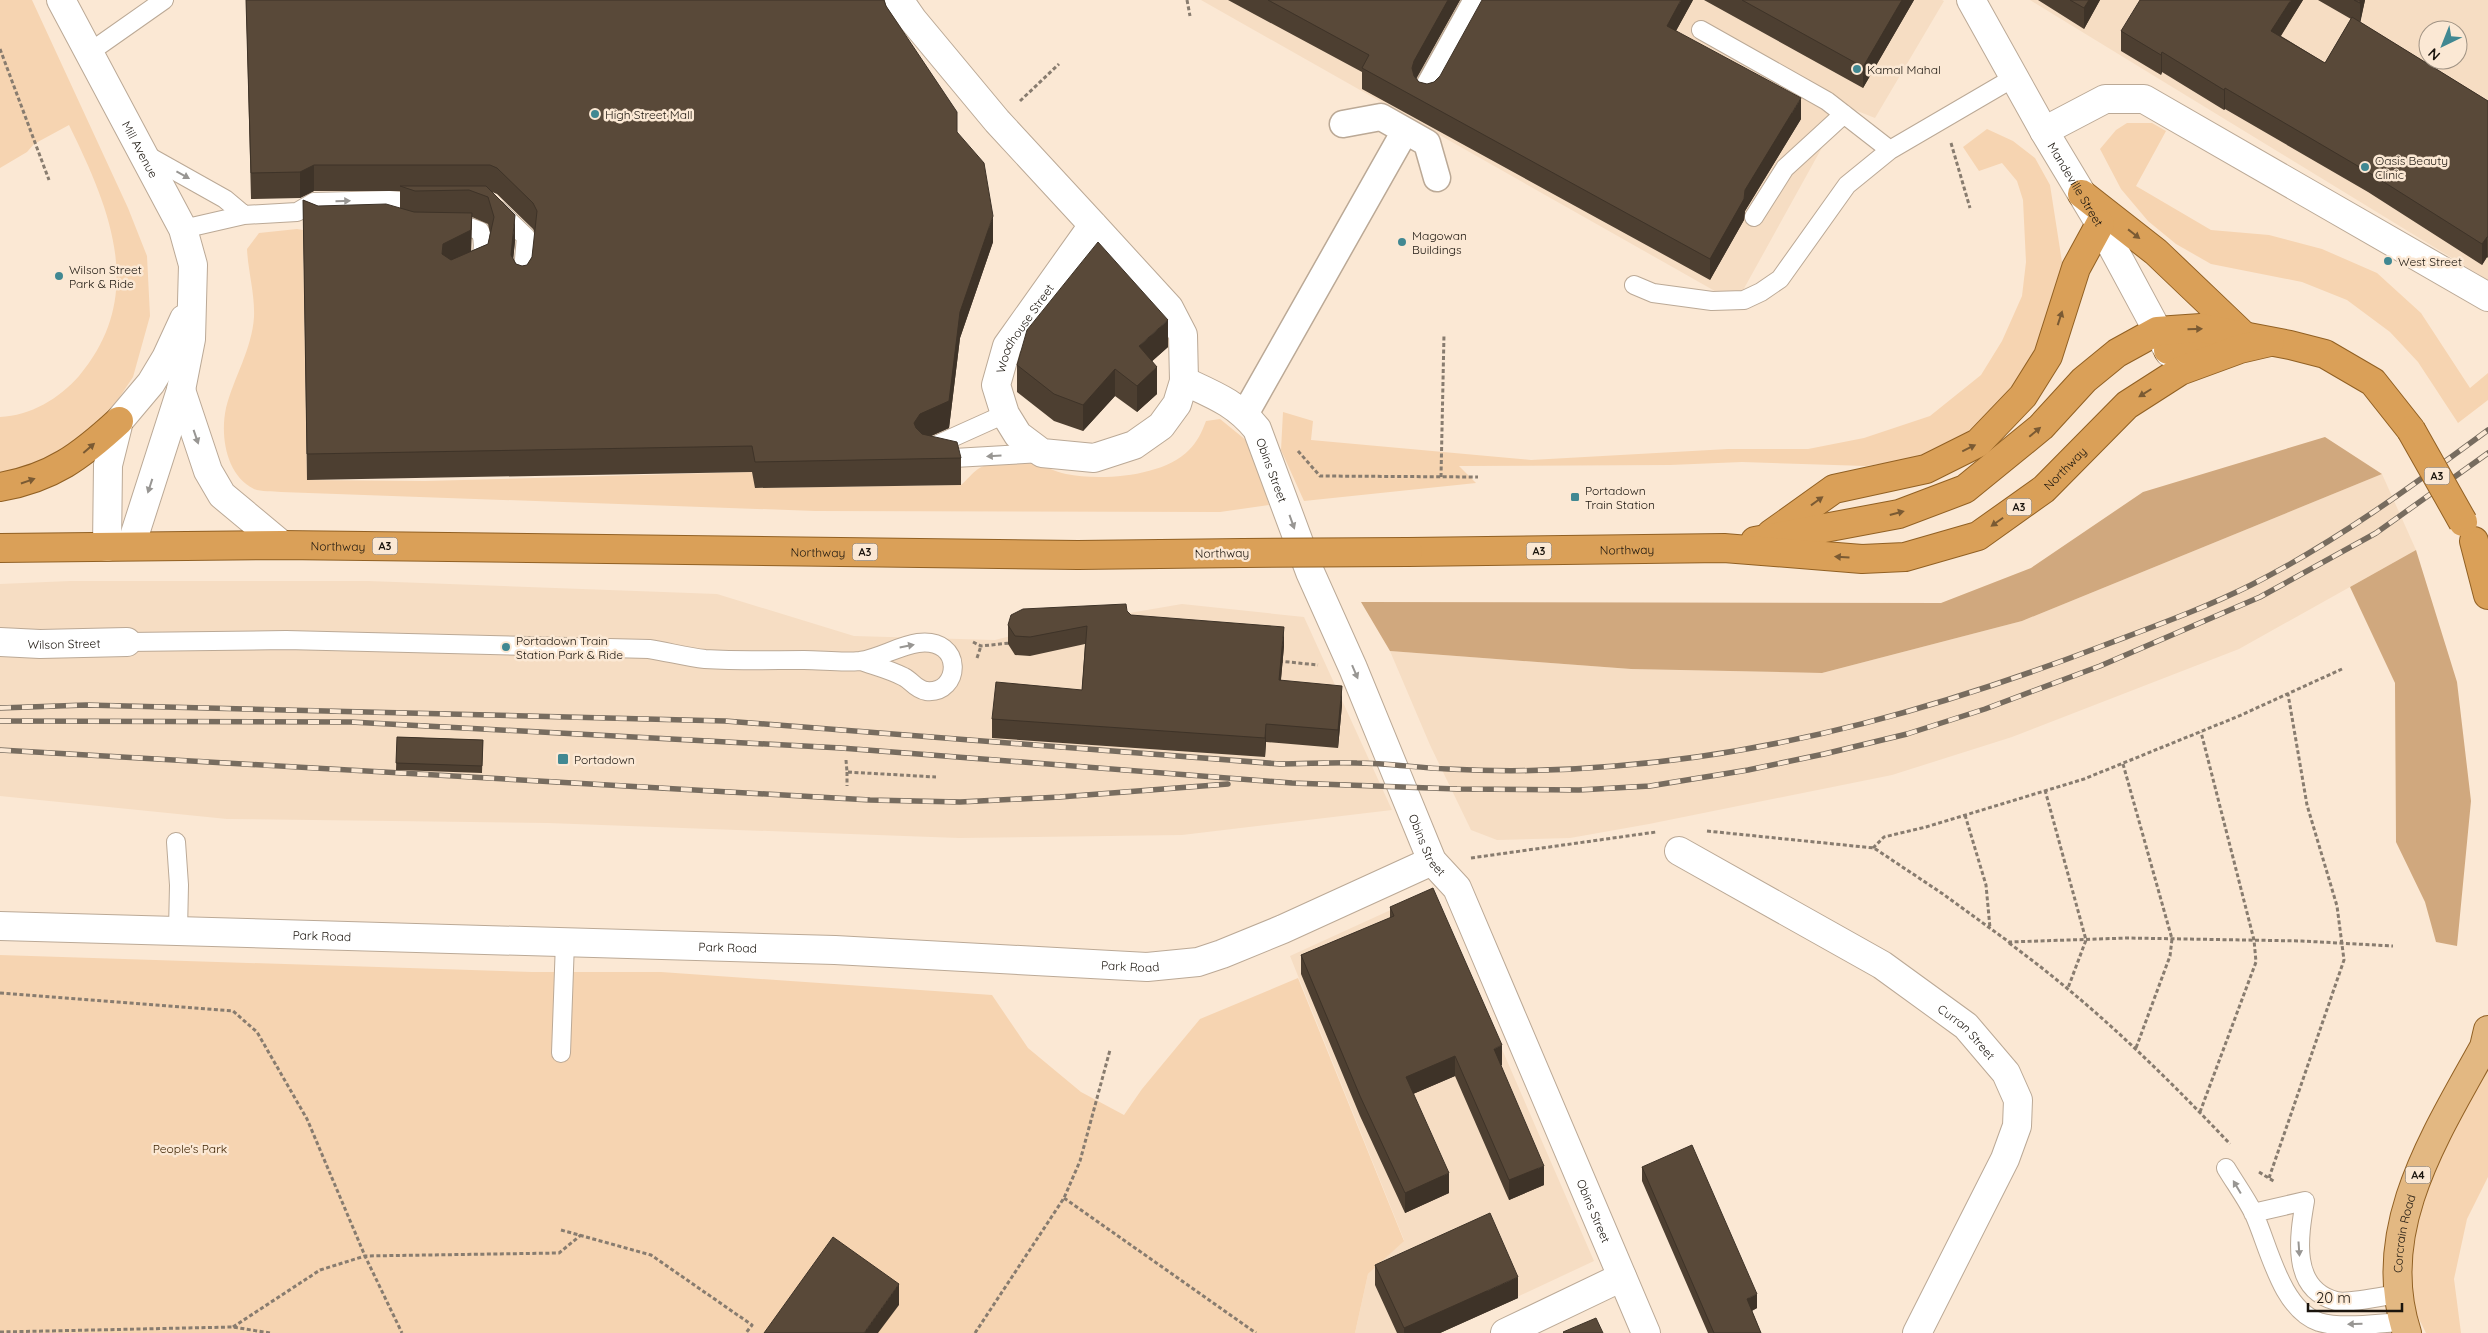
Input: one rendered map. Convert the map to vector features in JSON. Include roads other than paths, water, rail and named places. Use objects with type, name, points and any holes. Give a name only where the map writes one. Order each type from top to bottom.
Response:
[{"type":"highway","points":[[2082,194],[2156,252],[2241,342]]},
{"type":"highway","points":[[1764,539],[1834,489],[1926,469],[1978,443],[2023,396],[2048,356],[2076,268],[2100,224]]},
{"type":"highway","name":"Northway","points":[[0,548],[282,545],[1078,555],[1724,548],[1871,559],[1905,557],[1978,536],[2044,489],[2127,405],[2168,351],[2202,328],[2241,342]]},
{"type":"highway","name":"Northway","points":[[1724,548],[1899,514],[1965,489],[2041,427],[2084,380],[2117,353],[2168,351],[2241,342],[2270,342],[2325,354],[2373,382],[2411,430],[2475,540],[2488,595]]},
{"type":"highway","points":[[0,487],[27,482],[54,470],[83,453],[119,421]]},
{"type":"main road","name":"Corcrain Road","points":[[2405,1328],[2398,1294],[2399,1237],[2424,1156],[2484,1047],[2488,1030]]},
{"type":"street","name":"Mill Avenue","points":[[62,0],[140,151],[183,229],[193,265],[191,338],[181,390],[119,546]]},
{"type":"street","points":[[899,0],[913,20],[997,121],[1169,308],[1183,335],[1184,381],[1177,404],[1161,426],[1134,445],[1094,458],[1042,453]]},
{"type":"street","points":[[1427,90],[1477,0]]},
{"type":"street","name":"Mandeville Street","points":[[1971,0],[2044,131],[2100,224],[2168,351]]},
{"type":"street","points":[[2044,131],[2105,99],[2144,98],[2487,295]]},
{"type":"street","points":[[1343,124],[1381,117],[1427,143],[1437,178]]},
{"type":"street","points":[[1245,414],[1404,131]]},
{"type":"street","name":"Woodhouse Street","points":[[1042,453],[1018,435],[1005,414],[996,385],[1007,346],[1093,224]]},
{"type":"street","name":"Mill Avenue","points":[[119,546],[108,465],[119,421],[151,382],[166,358],[191,304]]},
{"type":"street","name":"Obins Street","points":[[1184,381],[1228,401],[1245,414],[1257,429],[1268,452],[1310,572],[1353,668],[1432,861],[1457,888],[1646,1333]]},
{"type":"street","points":[[181,390],[208,471],[222,495],[282,545]]},
{"type":"street","name":"Wilson Street","points":[[0,642],[40,644],[127,642]]},
{"type":"street","name":"Curran Street","points":[[1671,841],[1882,965],[1966,1026],[2006,1073],[2018,1100],[2017,1126],[2008,1151],[1917,1333]]},
{"type":"street","name":"Park Road","points":[[0,926],[835,950],[1147,967],[1172,966],[1198,962],[1222,954],[1432,861]]},
{"type":"street","points":[[1505,1333],[1622,1277]]},
{"type":"lane","points":[[90,52],[164,0]]},
{"type":"lane","points":[[1700,30],[1827,101],[1890,150]]},
{"type":"lane","points":[[1634,285],[1653,293],[1712,301],[1744,300],[1761,292],[1780,280],[1847,185],[1890,150],[1941,122],[2015,77]]},
{"type":"lane","points":[[1754,217],[1785,168],[1844,114]]},
{"type":"lane","points":[[140,151],[225,198],[244,215]]},
{"type":"lane","points":[[183,229],[244,215],[297,212],[314,202],[389,200],[443,203]]},
{"type":"lane","points":[[481,202],[490,202],[526,237],[522,282]]},
{"type":"lane","points":[[297,212],[318,222]]},
{"type":"lane","points":[[432,228],[469,227],[480,231],[483,254],[480,264],[459,273]]},
{"type":"lane","points":[[1005,414],[925,450],[954,458],[1042,453]]},
{"type":"lane","points":[[127,642],[286,640],[649,649],[704,659],[861,661],[903,676],[923,690],[930,691],[943,687],[950,679],[953,670],[952,658],[947,651],[940,645],[931,642],[903,646],[861,661]]},
{"type":"lane","points":[[176,842],[179,884],[178,931]]},
{"type":"lane","points":[[561,1053],[565,942]]},
{"type":"lane","points":[[2226,1168],[2253,1213],[2287,1295],[2303,1313],[2319,1322],[2405,1328]]},
{"type":"lane","points":[[2253,1213],[2306,1201],[2299,1236],[2299,1255],[2304,1276],[2318,1293],[2337,1301],[2398,1294]]},
{"type":"railway","points":[[0,708],[86,705],[725,721],[1280,764],[1369,763],[1490,771],[1573,769],[1678,760],[1802,738],[1863,724],[1923,707],[2043,668],[2196,610],[2251,585],[2313,551],[2402,492],[2488,430]]},
{"type":"railway","points":[[0,721],[351,722],[841,748],[1292,783],[1457,789],[1579,790],[1650,786],[1748,770],[1907,734],[1985,709],[2100,666],[2260,597],[2376,533],[2488,453]]},
{"type":"railway","points":[[0,750],[870,800],[960,802],[1060,797],[1228,784]]},
{"type":"place","name":"Kamal Mahal","points":[[1857,69]]},
{"type":"place","name":"High Street Mall","points":[[595,114]]},
{"type":"place","name":"Oasis Beauty Clinic","points":[[2365,167]]},
{"type":"place","name":"Magowan Buildings","points":[[1402,242]]},
{"type":"place","name":"West Street","points":[[2388,261]]},
{"type":"place","name":"Wilson Street Park & Ride","points":[[59,276]]},
{"type":"place","name":"Portadown Train Station","points":[[1575,497]]},
{"type":"place","name":"Portadown Train Station Park & Ride","points":[[506,647]]},
{"type":"place","name":"Portadown","points":[[563,759]]},
{"type":"park label","name":"People's Park","points":[[190,1148]]}]
